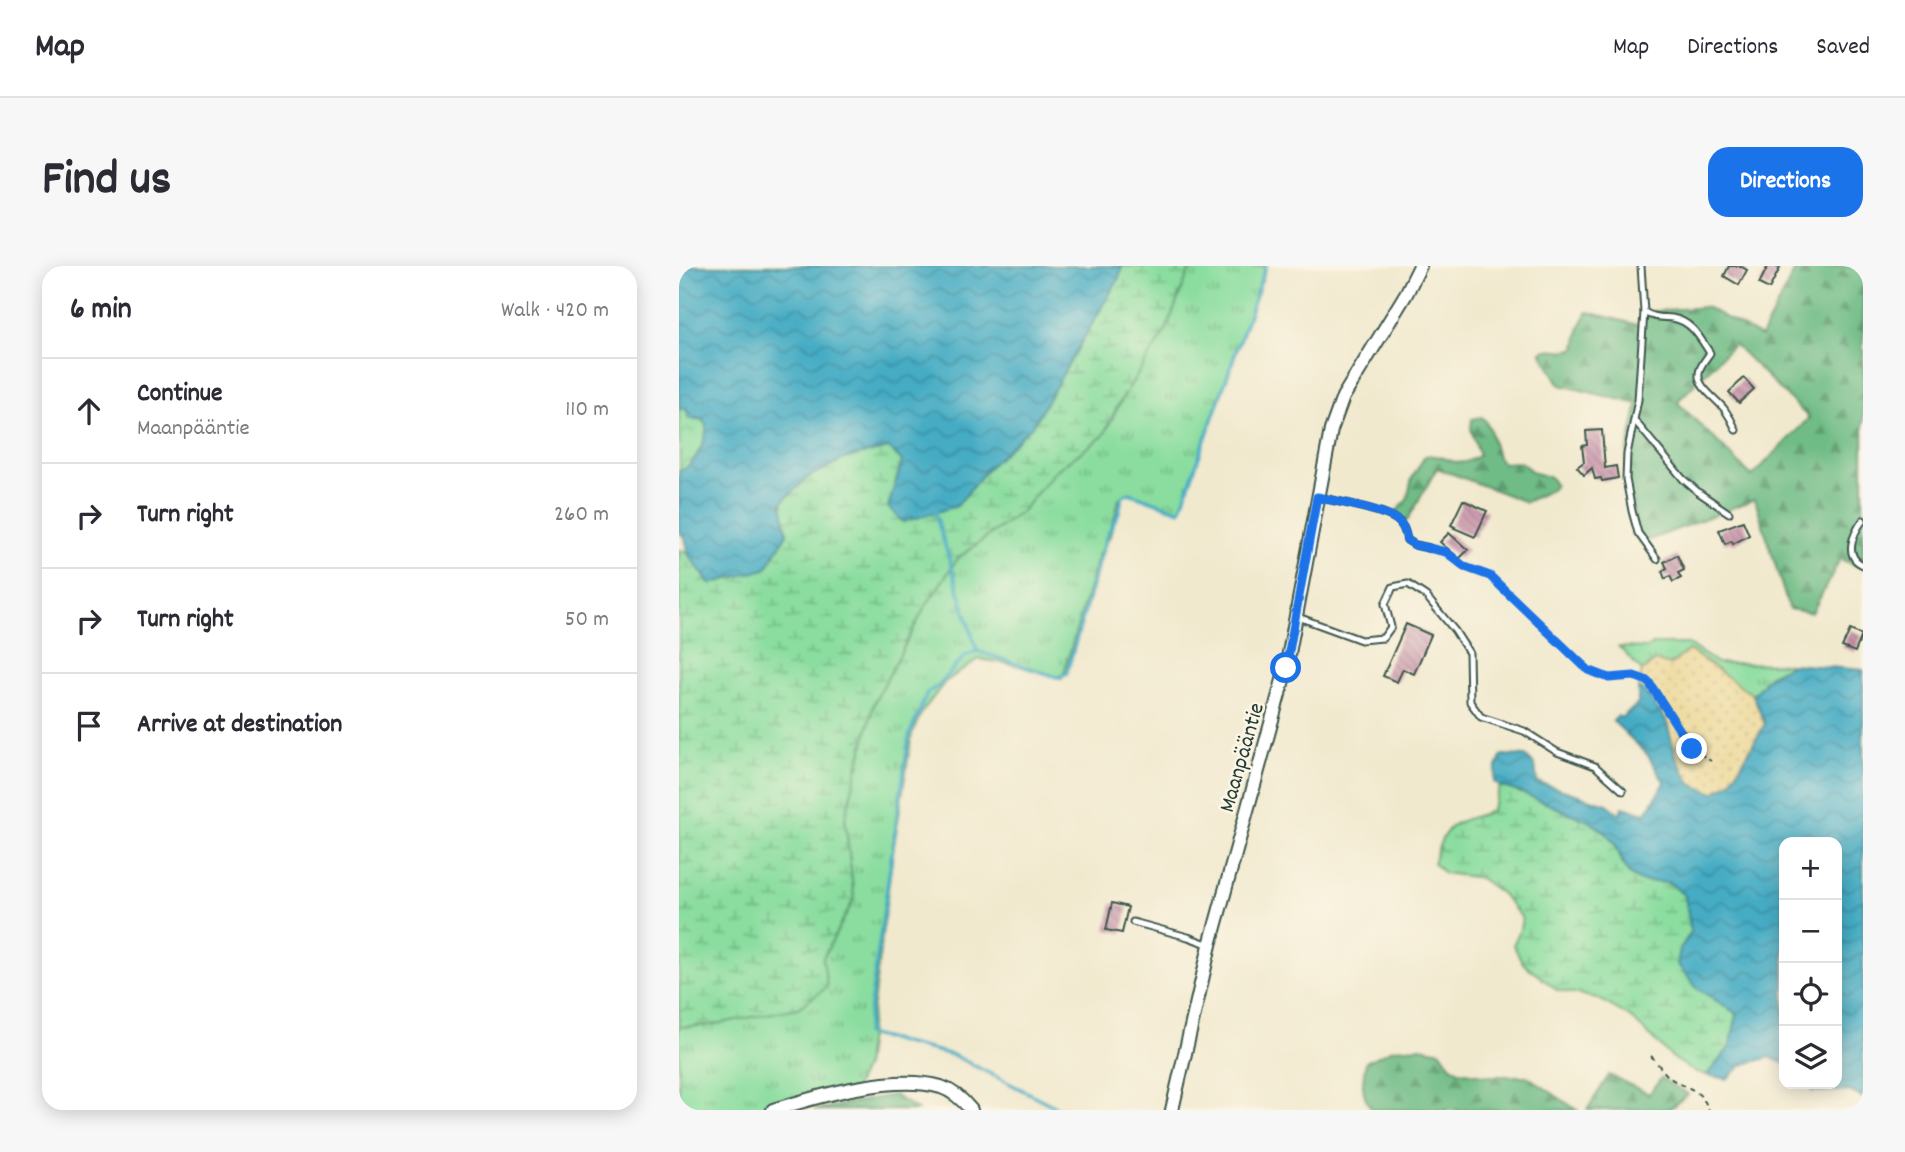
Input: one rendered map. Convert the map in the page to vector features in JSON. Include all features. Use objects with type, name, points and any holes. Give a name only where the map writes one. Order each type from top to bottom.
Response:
[{"type":"street","name":"Maanpääntie","points":[[1172,1110],[1210,945],[1286,668],[1331,430],[1343,397],[1420,266]]},
{"type":"street","points":[[773,1110],[855,1088],[904,1083],[941,1087],[960,1098],[971,1110]]},
{"type":"lane","points":[[1641,266],[1644,312],[1638,400],[1627,454],[1626,479],[1638,533],[1657,559]]},
{"type":"lane","points":[[1644,312],[1653,317],[1683,321],[1693,328],[1710,354],[1702,364],[1700,381],[1724,408],[1736,430]]},
{"type":"lane","points":[[1635,421],[1683,479],[1729,513]]},
{"type":"lane","points":[[1317,497],[1395,518],[1403,526],[1407,540],[1429,548]]},
{"type":"lane","points":[[1863,520],[1854,532],[1851,546],[1852,556],[1863,565]]},
{"type":"lane","points":[[1296,617],[1361,640],[1383,638],[1391,627],[1385,604],[1394,587],[1408,584],[1426,596],[1469,653],[1470,702],[1481,717],[1524,731],[1557,752],[1595,766],[1623,791]]},
{"type":"lane","points":[[1133,922],[1210,945]]},
{"type":"path","points":[[1429,548],[1446,552],[1465,567],[1490,576],[1588,670],[1609,678],[1634,676],[1648,681],[1692,749],[1711,761]]},
{"type":"path","points":[[1651,1056],[1669,1077],[1692,1088],[1709,1110]]},
{"type":"green space","points":[[1026,266],[1191,266],[1166,330],[1118,405],[1103,436],[1055,471],[1022,511],[958,558],[926,605],[874,703],[845,818],[854,899],[823,958],[827,987],[798,1008],[711,1025],[679,1027],[679,550],[687,553],[755,512]]},
{"type":"green space","points":[[1191,266],[1267,266],[1180,511],[1129,493],[1119,499],[1110,536],[1098,556],[1062,679],[1016,665],[979,659],[945,682],[922,712],[912,734],[893,852],[865,1066],[855,1088],[764,1110],[679,1110],[679,1027],[711,1025],[823,958],[854,899],[845,818],[874,703],[926,605],[958,558],[1022,511],[1055,471],[1103,436]]},
{"type":"green space","points":[[1797,266],[1863,266],[1863,568],[1840,559],[1812,613],[1789,609],[1755,499],[1644,542],[1638,533],[1626,479],[1627,454],[1638,404],[1560,385],[1541,352],[1576,348],[1580,326],[1588,312],[1642,326],[1644,312],[1706,307],[1761,337]],"holes":[[[1734,344],[1809,418],[1752,476],[1677,402]]]},
{"type":"green space","points":[[679,409],[686,409],[694,419],[704,422],[707,428],[700,450],[690,464],[680,471]]},
{"type":"green space","points":[[1482,417],[1503,463],[1520,462],[1534,473],[1550,477],[1555,485],[1551,490],[1526,502],[1437,468],[1407,521],[1393,515],[1407,500],[1412,478],[1425,456],[1463,462],[1479,455],[1471,429],[1472,419]]},
{"type":"green space","points":[[1653,644],[1688,644],[1717,663],[1792,664],[1770,675],[1753,695],[1689,650],[1670,665],[1655,661],[1642,671],[1619,647],[1646,648]]},
{"type":"green space","points":[[1500,786],[1559,807],[1590,822],[1611,839],[1625,869],[1632,877],[1668,883],[1685,896],[1691,932],[1680,949],[1697,988],[1737,1014],[1730,1047],[1707,1075],[1674,1059],[1630,1017],[1597,998],[1557,990],[1523,963],[1513,945],[1522,918],[1502,894],[1480,878],[1444,873],[1433,863],[1449,829],[1463,820],[1491,811]]},
{"type":"green space","points":[[1420,1047],[1441,1051],[1450,1065],[1459,1071],[1489,1076],[1527,1076],[1577,1110],[1372,1110],[1365,1098],[1363,1087],[1366,1062],[1393,1049]]},
{"type":"green space","points":[[1609,1075],[1649,1094],[1661,1078],[1688,1094],[1668,1110],[1587,1110]]},
{"type":"green space","points":[[894,1095],[917,1110],[814,1110]]},
{"type":"sand","points":[[1689,650],[1753,695],[1765,724],[1731,782],[1714,794],[1692,785],[1677,759],[1666,720],[1638,688],[1642,671],[1656,661],[1670,665]]},
{"type":"water","points":[[679,266],[1122,266],[1119,278],[1033,425],[988,468],[957,506],[903,522],[888,507],[902,461],[889,448],[846,458],[808,477],[782,502],[787,534],[766,569],[710,584],[688,554],[685,537],[679,533],[679,471],[695,458],[703,443],[706,428],[701,419],[689,419],[686,409],[679,409]]},
{"type":"water","points":[[1792,664],[1863,670],[1863,1098],[1850,1091],[1812,1092],[1810,1089],[1842,1089],[1842,837],[1779,837],[1779,1062],[1770,1057],[1742,1065],[1727,1079],[1707,1075],[1730,1047],[1737,1014],[1697,988],[1677,964],[1680,949],[1691,932],[1685,896],[1670,883],[1640,881],[1628,873],[1614,842],[1603,830],[1588,821],[1494,782],[1502,755],[1525,756],[1535,765],[1537,782],[1607,804],[1620,814],[1622,807],[1646,813],[1665,783],[1647,754],[1613,721],[1638,704],[1638,688],[1645,691],[1666,720],[1677,759],[1692,785],[1714,793],[1731,782],[1765,724],[1753,695],[1770,675]]},
{"type":"building","points":[[1729,266],[1740,266],[1747,270],[1739,285],[1724,276]]},
{"type":"building","points":[[1768,266],[1780,268],[1769,289],[1759,284]]},
{"type":"building","points":[[1744,378],[1754,389],[1739,403],[1729,392]]},
{"type":"building","points":[[1602,430],[1605,468],[1616,466],[1618,478],[1602,481],[1601,478],[1595,479],[1592,468],[1584,475],[1577,467],[1584,462],[1582,446],[1587,445],[1586,431]]},
{"type":"building","points":[[1463,500],[1487,511],[1475,537],[1451,525]]},
{"type":"building","points":[[1743,521],[1749,535],[1733,544],[1732,541],[1725,544],[1719,530]]},
{"type":"building","points":[[1449,533],[1468,550],[1459,559],[1440,542]]},
{"type":"building","points":[[1677,555],[1684,570],[1678,573],[1681,578],[1673,582],[1670,576],[1665,579],[1662,571],[1667,568],[1664,562]]},
{"type":"building","points":[[1406,624],[1431,635],[1414,674],[1403,669],[1397,682],[1383,676]]},
{"type":"building","points":[[1850,630],[1862,635],[1855,652],[1842,647]]},
{"type":"building","points":[[1112,903],[1128,907],[1122,933],[1106,930]]},
{"type":"waterway","points":[[1058,1110],[953,1055],[866,1034],[909,736],[927,693],[938,686],[965,656],[977,651],[1057,677],[1066,675],[1107,535],[1119,512],[1122,497],[1129,493],[1180,511],[1266,266]]},
{"type":"waterway","points":[[934,509],[977,651]]},
{"type":"route","points":[[1286,668],[1317,497],[1395,518],[1403,526],[1407,540],[1415,545],[1446,552],[1465,567],[1490,576],[1588,670],[1609,678],[1634,676],[1648,681],[1692,749]]}]
